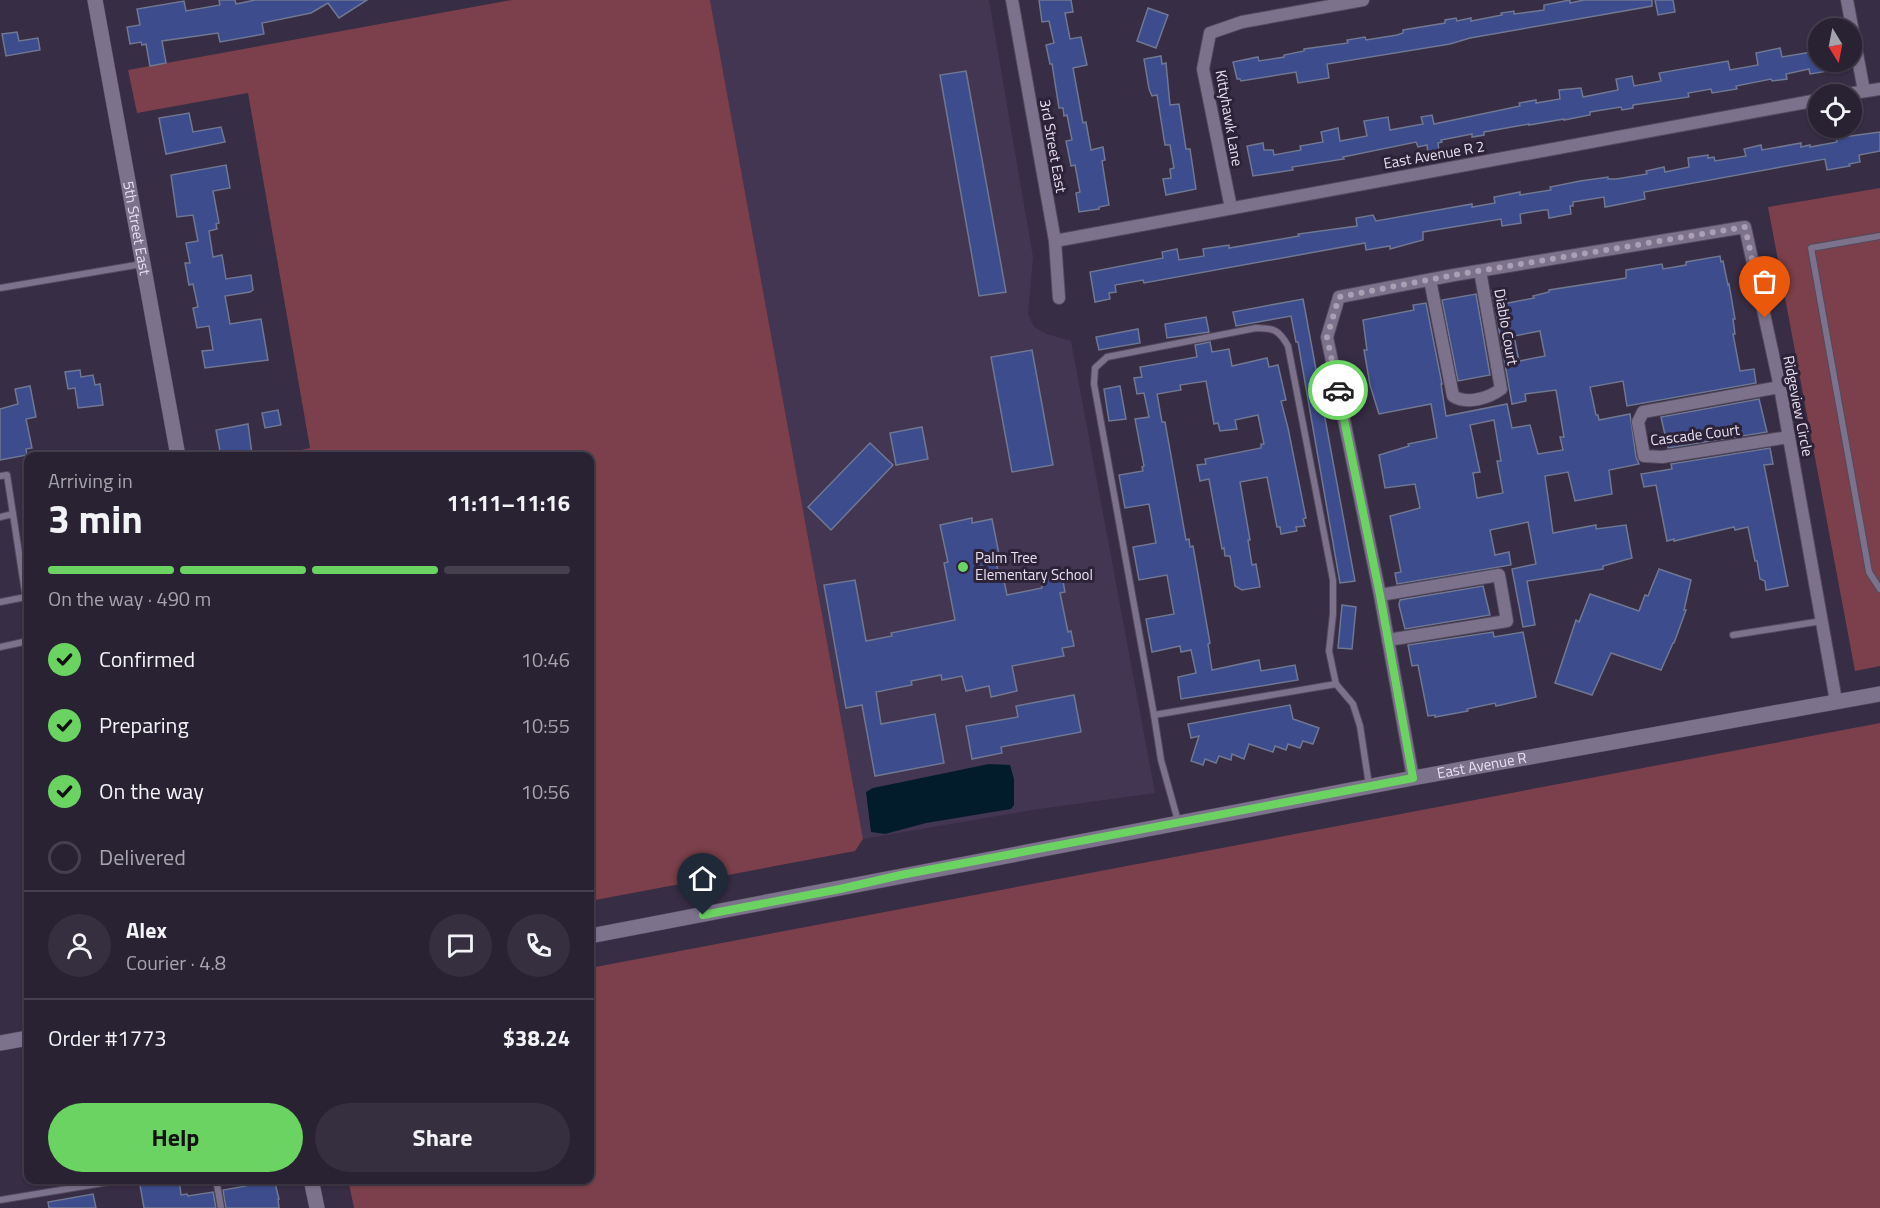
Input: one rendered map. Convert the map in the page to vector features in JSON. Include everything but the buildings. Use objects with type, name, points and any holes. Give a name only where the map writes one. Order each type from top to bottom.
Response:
[{"type":"street","name":"5th Street East","points":[[95,0],[177,452]]},
{"type":"street","name":"3rd Street East","points":[[1012,0],[1055,241],[1059,298]]},
{"type":"street","name":"Kittyhawk Lane","points":[[1231,208],[1203,69],[1210,33],[1242,21],[1363,0]]},
{"type":"street","points":[[1846,0],[1864,91],[1880,88]]},
{"type":"street","name":"East Avenue R 2","points":[[1055,241],[1808,102]]},
{"type":"street","name":"Ridgeview Circle","points":[[1413,778],[1380,595],[1327,337],[1339,297],[1430,280],[1745,227],[1780,387],[1836,701]]},
{"type":"street","name":"Diablo Court","points":[[1430,280],[1453,396],[1459,400],[1475,400],[1494,394],[1501,388],[1480,271]]},
{"type":"street","name":"Cascade Court","points":[[1780,387],[1643,412],[1638,422],[1644,456],[1662,457],[1789,437]]},
{"type":"street","points":[[1380,595],[1499,575],[1507,621],[1388,640]]},
{"type":"street","name":"East Avenue R","points":[[594,935],[1369,786],[1880,694]]},
{"type":"street","points":[[0,1043],[24,1039]]},
{"type":"street","points":[[312,1184],[317,1208]]},
{"type":"lane","points":[[1880,236],[1811,248],[1869,572],[1880,589]]},
{"type":"lane","points":[[0,288],[143,264]]},
{"type":"lane","points":[[1178,822],[1161,760],[1094,384],[1095,368],[1107,357],[1256,328],[1270,328],[1282,334],[1288,346],[1333,580],[1333,614],[1329,651],[1336,684],[1353,704],[1360,726],[1369,786]]},
{"type":"lane","points":[[0,476],[7,475],[24,584]]},
{"type":"lane","points":[[0,517],[13,514]]},
{"type":"lane","points":[[0,602],[24,597]]},
{"type":"lane","points":[[1733,635],[1821,621]]},
{"type":"lane","points":[[0,646],[24,642]]},
{"type":"lane","points":[[1154,715],[1336,684]]},
{"type":"lane","points":[[0,1200],[97,1184]]},
{"type":"lane","points":[[217,1184],[221,1208]]},
{"type":"shaded area","points":[[512,0],[710,0],[863,839],[855,851],[594,900],[594,452],[292,452],[310,448],[248,93],[137,113],[128,70]]},
{"type":"shaded area","name":"Palm Tree Elementary School","points":[[710,0],[989,0],[1033,257],[1028,314],[1034,327],[1047,334],[1071,341],[1155,793],[1032,810],[863,839]]},
{"type":"shaded area","points":[[1880,188],[1880,666],[1855,671],[1768,207]]},
{"type":"shaded area","points":[[1880,723],[1880,1208],[354,1208],[349,1184],[594,1184],[594,967]]},
{"type":"water","points":[[989,764],[1010,765],[1014,779],[1014,805],[1011,809],[926,823],[885,834],[871,832],[866,792],[873,788]]},
{"type":"way so far","points":[[1338,390],[1327,337],[1339,297],[1454,275],[1745,227],[1765,318]]},
{"type":"place","name":"Palm Tree Elementary School","points":[[963,567]]},
{"type":"route","points":[[703,915],[1413,778],[1380,595],[1338,390]]}]
